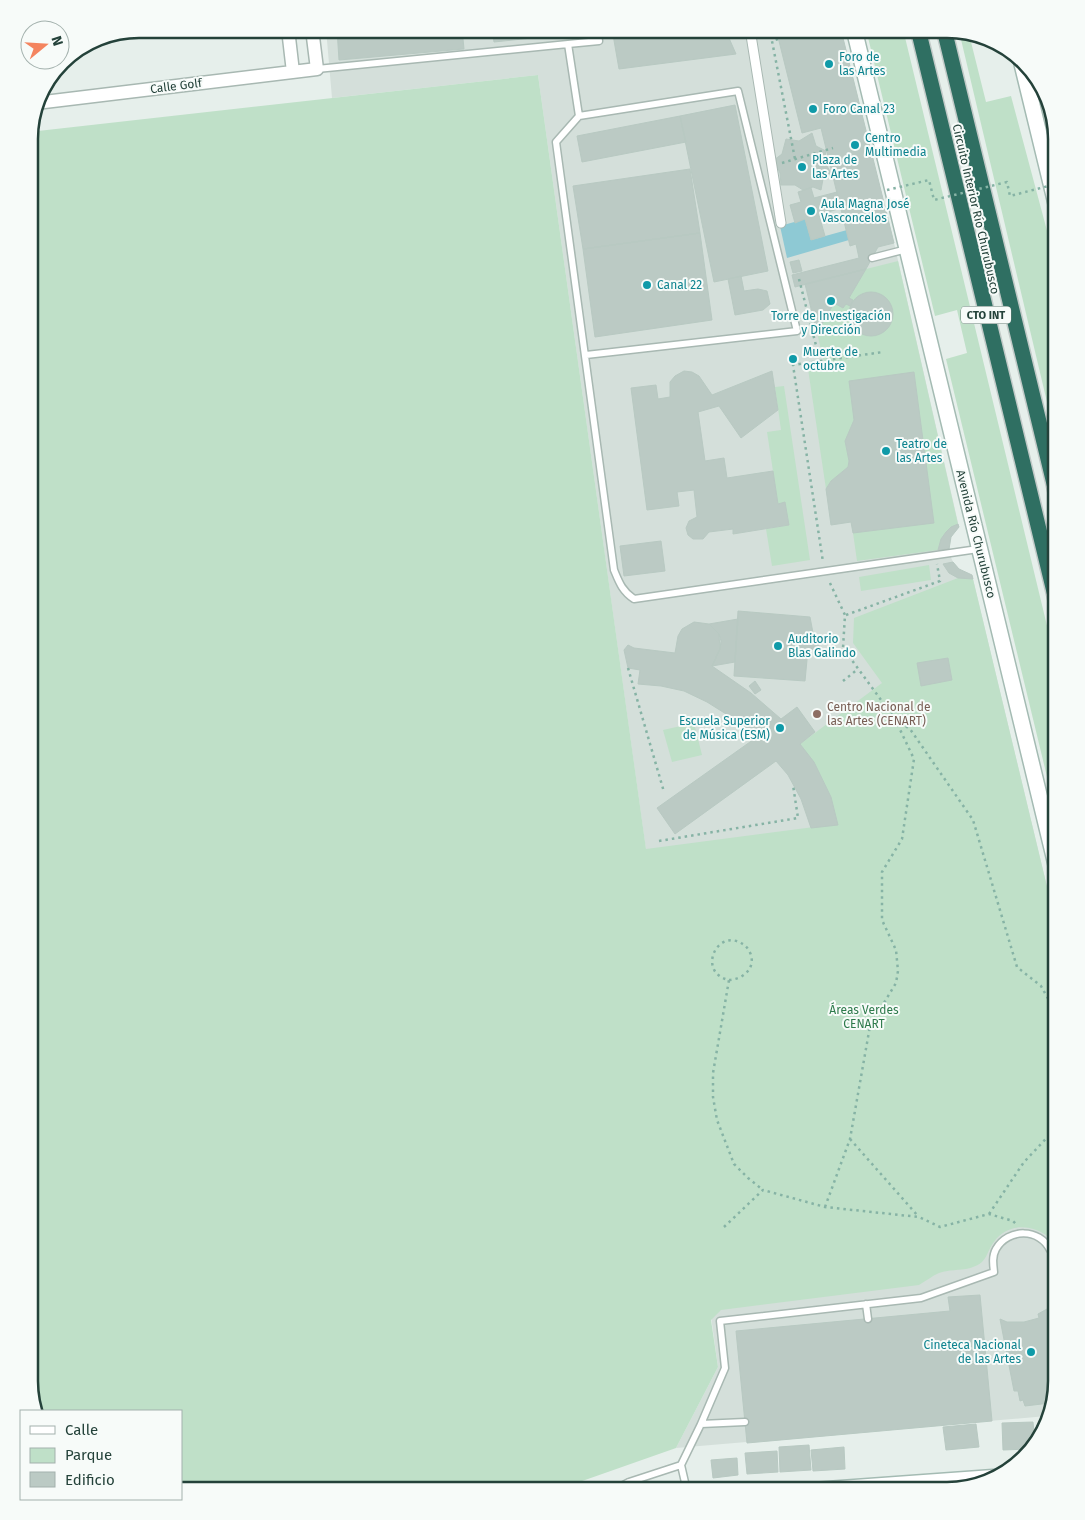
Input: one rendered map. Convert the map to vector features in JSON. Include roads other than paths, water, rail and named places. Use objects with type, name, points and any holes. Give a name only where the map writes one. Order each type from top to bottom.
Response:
[{"type":"highway","name":"Circuito Interior Río Churubusco","points":[[920,38],[1048,567]]},
{"type":"highway","name":"Circuito Interior Río Churubusco","points":[[946,38],[1048,459]]},
{"type":"main road","name":"Avenida Río Churubusco","points":[[856,38],[1048,832]]},
{"type":"main road","points":[[1025,75],[1048,156]]},
{"type":"street","points":[[289,38],[293,72]]},
{"type":"street","points":[[313,38],[316,69]]},
{"type":"street","points":[[751,38],[782,223]]},
{"type":"street","name":"Calle Golf","points":[[44,102],[316,69]]},
{"type":"lane","points":[[316,69],[599,41],[598,38]]},
{"type":"lane","points":[[568,44],[580,116]]},
{"type":"lane","points":[[586,356],[797,331],[738,91],[580,116],[556,142],[614,570],[620,585],[626,594],[634,599],[980,549]]},
{"type":"lane","points":[[872,258],[907,249]]},
{"type":"lane","points":[[685,1482],[680,1465],[701,1424],[725,1368],[720,1321],[921,1298],[994,1272],[994,1255],[1002,1241],[1010,1236],[1027,1233],[1036,1235],[1048,1247]]},
{"type":"lane","points":[[866,1304],[868,1319]]},
{"type":"lane","points":[[701,1424],[745,1422]]},
{"type":"lane","points":[[629,1482],[680,1465]]},
{"type":"water","points":[[805,219],[811,240],[847,230],[849,240],[787,258],[780,226]]},
{"type":"place","name":"Foro de las Artes","points":[[829,64]]},
{"type":"place","name":"Foro Canal 23","points":[[813,109]]},
{"type":"place","name":"Centro Multimedia","points":[[855,145]]},
{"type":"place","name":"Plaza de las Artes","points":[[802,167]]},
{"type":"place","name":"Aula Magna José Vasconcelos","points":[[811,211]]},
{"type":"place","name":"Canal 22","points":[[647,285]]},
{"type":"place","name":"Torre de Investigación y Dirección","points":[[831,301]]},
{"type":"place","name":"Muerte de octubre","points":[[793,359]]},
{"type":"place","name":"Teatro de las Artes","points":[[886,451]]},
{"type":"place","name":"Auditorio Blas Galindo","points":[[778,646]]},
{"type":"place","name":"Centro Nacional de las Artes (CENART)","points":[[817,714]]},
{"type":"place","name":"Escuela Superior de Música (ESM)","points":[[780,728]]},
{"type":"place","name":"Cineteca Nacional de las Artes","points":[[1031,1352]]},
{"type":"park label","name":"Áreas Verdes CENART","points":[[864,1017]]}]
